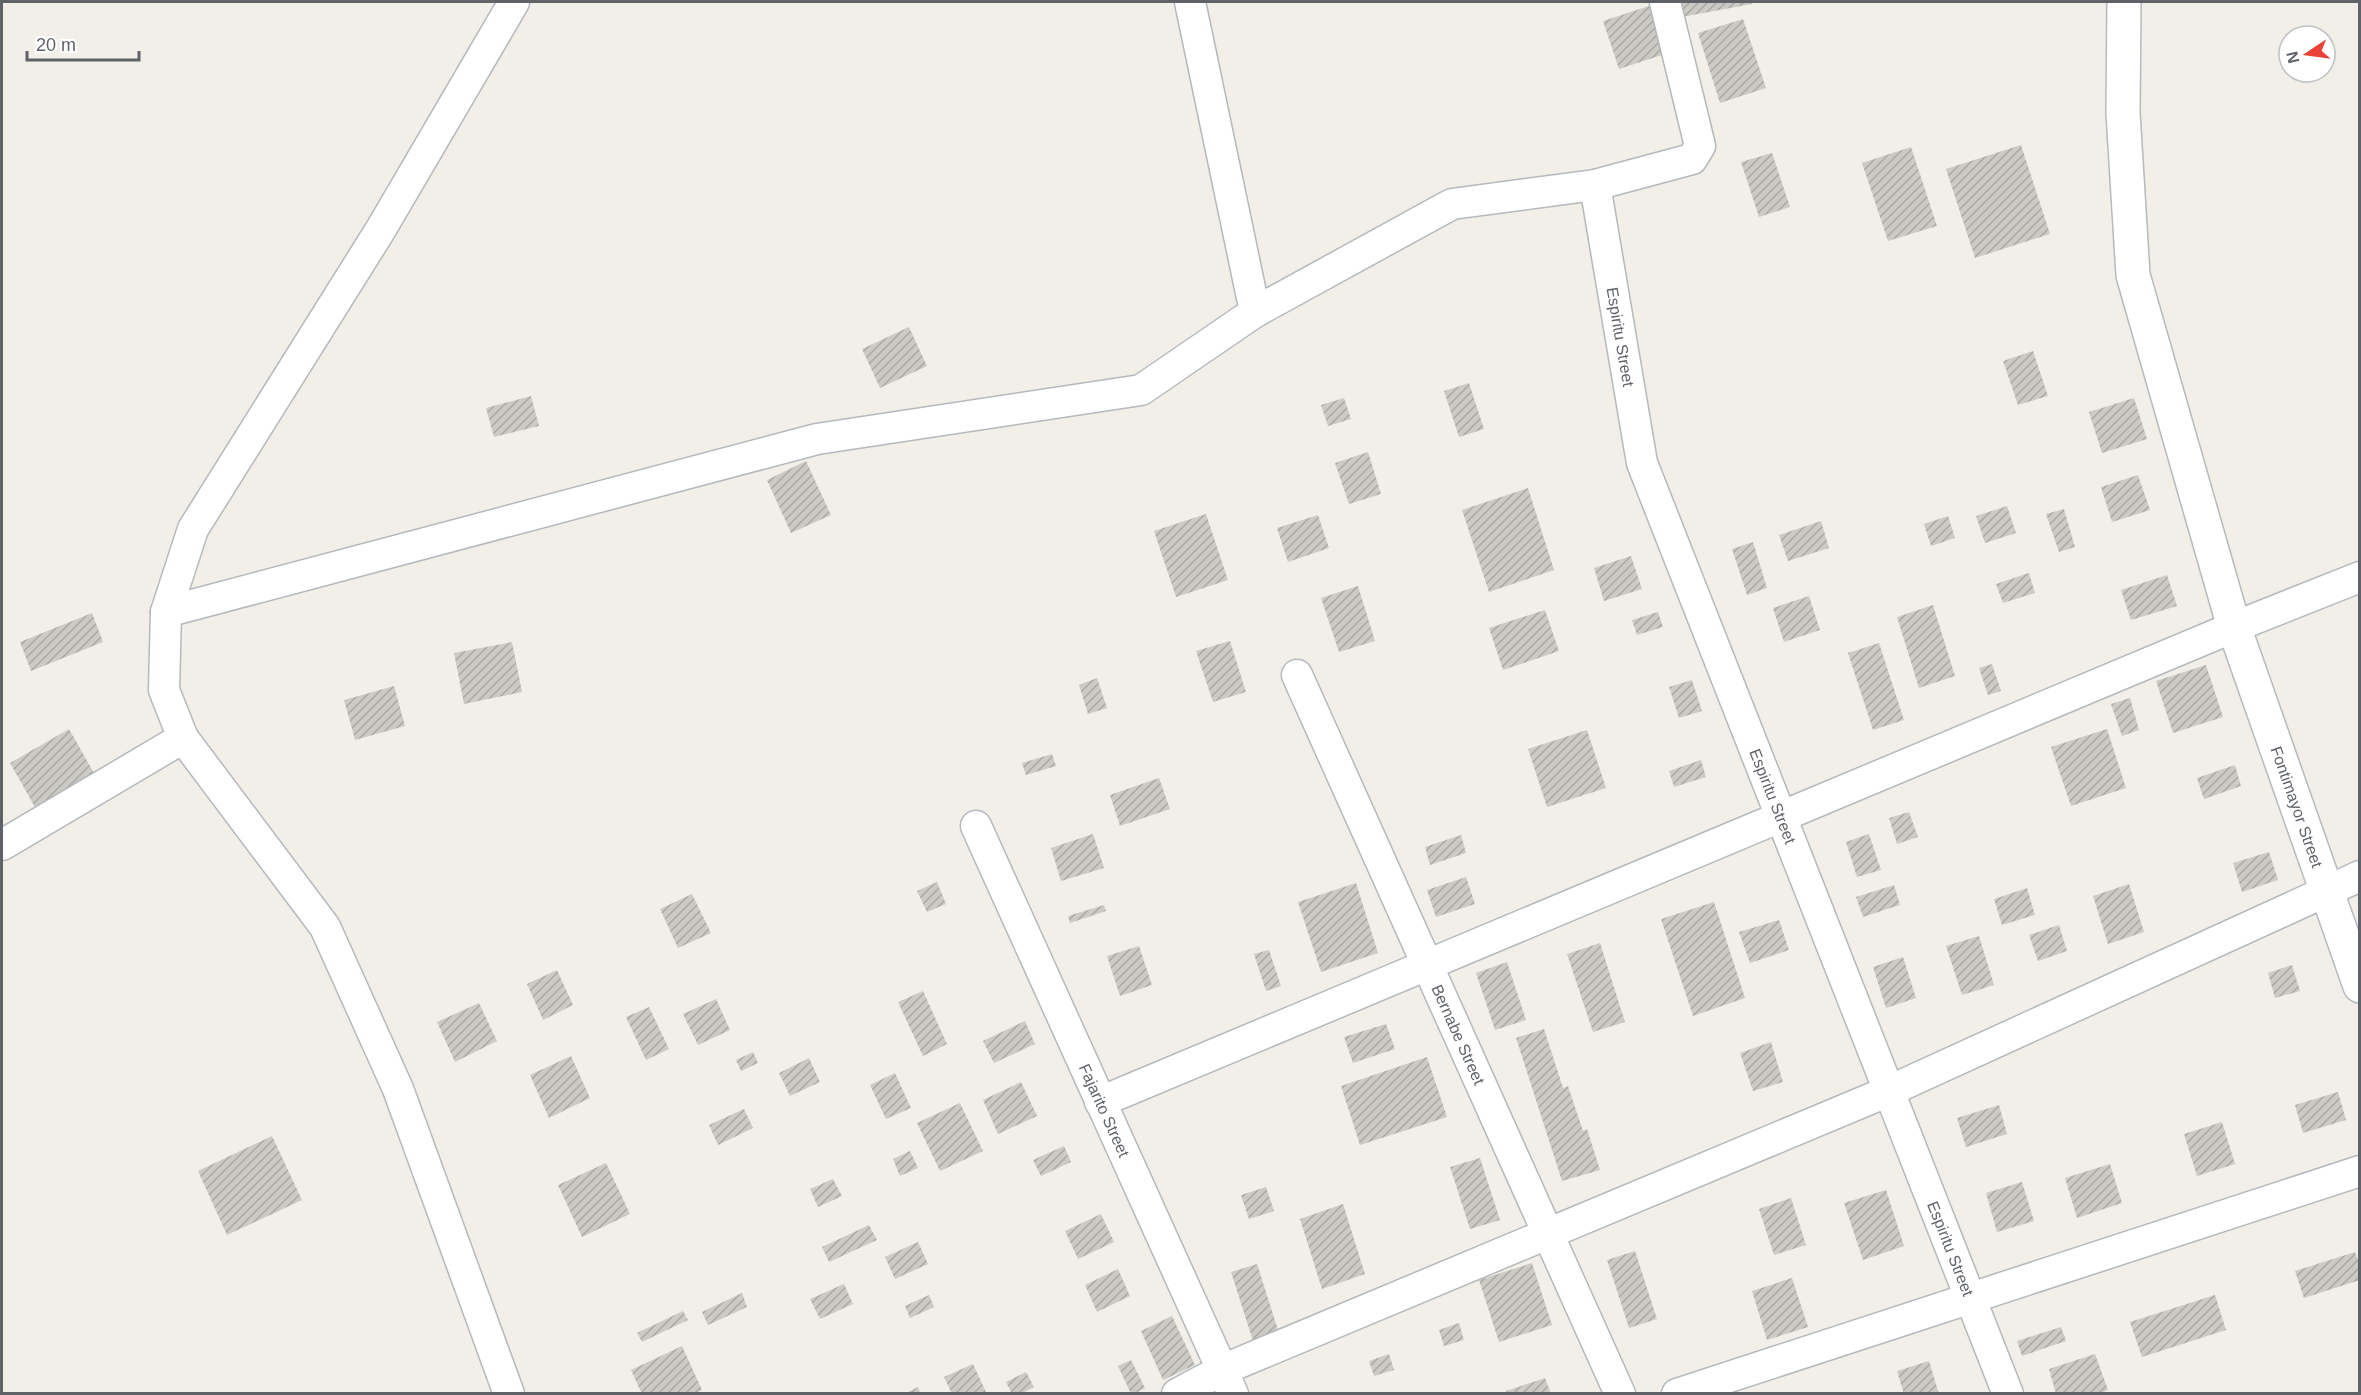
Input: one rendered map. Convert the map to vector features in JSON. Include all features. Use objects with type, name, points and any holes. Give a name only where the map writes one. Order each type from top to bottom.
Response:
[{"type":"street","points":[[509,1394],[398,1089],[325,927],[183,738],[164,690],[165,612],[193,529],[381,228],[514,2]]},
{"type":"street","points":[[1190,2],[1255,312]]},
{"type":"street","points":[[165,612],[817,439],[1141,390],[1255,312],[1452,204],[1595,185],[1692,159],[1700,146],[1665,2]]},
{"type":"street","name":"Fontimayor Street","points":[[2124,2],[2123,112],[2133,275],[2234,627],[2360,986]]},
{"type":"street","name":"Espiritu Street","points":[[1595,185],[1642,463],[2008,1394]]},
{"type":"street","points":[[1100,1101],[2234,627],[2360,577]]},
{"type":"street","name":"Bernabe Street","points":[[1298,675],[1620,1394]]},
{"type":"street","points":[[2,845],[183,738]]},
{"type":"street","name":"Fajarito Street","points":[[976,826],[1227,1382]]},
{"type":"street","points":[[1177,1394],[1227,1382],[1548,1234],[1889,1091],[2327,889],[2360,876]]},
{"type":"street","points":[[1677,1394],[2360,1171]]},
{"type":"building","points":[[1673,2],[1751,2],[1752,4],[1676,18]]},
{"type":"building","points":[[1652,5],[1668,53],[1619,69],[1603,21]]},
{"type":"building","points":[[1743,19],[1766,88],[1720,103],[1698,33]]},
{"type":"building","points":[[2021,145],[2050,234],[1975,258],[1946,169]]},
{"type":"building","points":[[1911,147],[1937,226],[1888,241],[1862,163]]},
{"type":"building","points":[[1772,153],[1790,207],[1759,217],[1741,162]]},
{"type":"building","points":[[909,327],[927,366],[880,388],[862,349]]},
{"type":"building","points":[[2033,351],[2048,396],[2018,405],[2003,361]]},
{"type":"building","points":[[1469,383],[1484,429],[1459,437],[1444,391]]},
{"type":"building","points":[[531,396],[539,426],[494,437],[486,408]]},
{"type":"building","points":[[1344,398],[1351,419],[1328,426],[1321,405]]},
{"type":"building","points":[[2134,398],[2147,439],[2102,453],[2089,412]]},
{"type":"building","points":[[1368,452],[1381,494],[1349,504],[1335,463]]},
{"type":"building","points":[[806,461],[831,515],[791,533],[767,480]]},
{"type":"building","points":[[2138,475],[2150,510],[2112,522],[2101,487]]},
{"type":"building","points":[[1528,488],[1554,570],[1489,592],[1462,510]]},
{"type":"building","points":[[2007,506],[2016,533],[1985,543],[1976,516]]},
{"type":"building","points":[[2064,509],[2075,547],[2059,552],[2046,514]]},
{"type":"building","points":[[1206,514],[1228,580],[1176,597],[1154,531]]},
{"type":"building","points":[[1318,515],[1329,548],[1288,562],[1277,528]]},
{"type":"building","points":[[1948,516],[1955,538],[1931,546],[1924,524]]},
{"type":"building","points":[[1821,521],[1829,548],[1788,561],[1779,535]]},
{"type":"building","points":[[1753,542],[1767,588],[1747,595],[1732,549]]},
{"type":"building","points":[[1631,556],[1642,589],[1604,601],[1594,568]]},
{"type":"building","points":[[2029,573],[2035,593],[2003,603],[1996,584]]},
{"type":"building","points":[[2167,575],[2177,606],[2131,620],[2121,590]]},
{"type":"building","points":[[1358,586],[1375,641],[1339,652],[1321,598]]},
{"type":"building","points":[[1809,596],[1820,630],[1784,642],[1773,608]]},
{"type":"building","points":[[1933,605],[1955,676],[1919,688],[1897,617]]},
{"type":"building","points":[[1545,610],[1559,651],[1503,670],[1489,628]]},
{"type":"building","points":[[1658,612],[1663,627],[1637,635],[1632,620]]},
{"type":"building","points":[[92,613],[103,642],[31,671],[20,642]]},
{"type":"building","points":[[1230,641],[1246,692],[1213,702],[1196,651]]},
{"type":"building","points":[[512,642],[522,692],[464,704],[454,653]]},
{"type":"building","points":[[1879,643],[1904,720],[1873,730],[1848,653]]},
{"type":"building","points":[[1992,664],[2001,691],[1988,695],[1979,668]]},
{"type":"building","points":[[2206,665],[2223,717],[2173,733],[2156,681]]},
{"type":"building","points":[[1097,678],[1107,708],[1088,714],[1079,685]]},
{"type":"building","points":[[1692,680],[1702,711],[1679,718],[1669,687]]},
{"type":"building","points":[[394,686],[405,726],[355,740],[344,700]]},
{"type":"building","points":[[2130,698],[2139,730],[2122,736],[2111,704]]},
{"type":"building","points":[[69,729],[99,782],[40,816],[10,763]]},
{"type":"building","points":[[2107,729],[2126,788],[2071,806],[2051,747]]},
{"type":"building","points":[[1587,730],[1606,788],[1547,807],[1528,749]]},
{"type":"building","points":[[1052,754],[1056,766],[1026,775],[1022,763]]},
{"type":"building","points":[[1701,760],[1706,777],[1674,787],[1669,771]]},
{"type":"building","points":[[2235,765],[2241,786],[2204,799],[2197,778]]},
{"type":"building","points":[[1159,778],[1170,809],[1120,826],[1110,795]]},
{"type":"building","points":[[1909,812],[1918,837],[1897,844],[1889,818]]},
{"type":"building","points":[[1093,834],[1104,868],[1061,881],[1051,848]]},
{"type":"building","points":[[1869,834],[1881,870],[1857,877],[1846,842]]},
{"type":"building","points":[[1461,835],[1466,853],[1430,865],[1425,847]]},
{"type":"building","points":[[2269,852],[2278,880],[2242,892],[2233,863]]},
{"type":"building","points":[[1466,877],[1475,904],[1436,917],[1427,890]]},
{"type":"building","points":[[937,882],[946,904],[927,912],[917,891]]},
{"type":"building","points":[[1356,883],[1378,953],[1321,972],[1298,902]]},
{"type":"building","points":[[2129,884],[2144,932],[2108,944],[2093,896]]},
{"type":"building","points":[[1894,885],[1900,905],[1863,917],[1856,897]]},
{"type":"building","points":[[2027,888],[2035,915],[2002,925],[1994,899]]},
{"type":"building","points":[[692,894],[711,933],[678,948],[660,909]]},
{"type":"building","points":[[1714,902],[1745,998],[1693,1016],[1661,919]]},
{"type":"building","points":[[1104,905],[1106,911],[1070,923],[1068,916]]},
{"type":"building","points":[[1779,920],[1789,950],[1750,963],[1739,932]]},
{"type":"building","points":[[2059,925],[2067,951],[2038,961],[2029,935]]},
{"type":"building","points":[[1979,936],[1994,985],[1962,995],[1946,946]]},
{"type":"building","points":[[1600,943],[1625,1022],[1593,1032],[1567,954]]},
{"type":"building","points":[[1139,946],[1152,985],[1120,996],[1107,956]]},
{"type":"building","points":[[1269,950],[1281,986],[1266,991],[1254,954]]},
{"type":"building","points":[[1903,957],[1916,998],[1886,1008],[1873,967]]},
{"type":"building","points":[[1507,962],[1526,1020],[1495,1030],[1476,973]]},
{"type":"building","points":[[2292,965],[2300,991],[2275,998],[2268,973]]},
{"type":"building","points":[[557,970],[573,1005],[543,1020],[527,984]]},
{"type":"building","points":[[923,991],[947,1044],[923,1056],[898,1002]]},
{"type":"building","points":[[716,999],[730,1030],[698,1045],[683,1014]]},
{"type":"building","points":[[479,1003],[497,1041],[455,1062],[437,1022]]},
{"type":"building","points":[[649,1007],[669,1049],[646,1060],[626,1017]]},
{"type":"building","points":[[1025,1021],[1035,1044],[994,1063],[983,1041]]},
{"type":"building","points":[[1386,1024],[1395,1049],[1353,1063],[1344,1037]]},
{"type":"building","points":[[1544,1029],[1563,1088],[1568,1086],[1583,1131],[1587,1129],[1600,1170],[1562,1181],[1516,1038]]},
{"type":"building","points":[[1771,1042],[1783,1082],[1753,1091],[1740,1053]]},
{"type":"building","points":[[753,1052],[758,1063],[741,1071],[736,1060]]},
{"type":"building","points":[[571,1056],[590,1098],[549,1118],[530,1075]]},
{"type":"building","points":[[1427,1057],[1447,1117],[1360,1145],[1341,1086]]},
{"type":"building","points":[[809,1058],[820,1082],[790,1096],[779,1073]]},
{"type":"building","points":[[895,1073],[911,1108],[886,1119],[870,1085]]},
{"type":"building","points":[[1021,1082],[1037,1116],[998,1134],[983,1100]]},
{"type":"building","points":[[2338,1092],[2346,1120],[2303,1133],[2295,1105]]},
{"type":"building","points":[[960,1103],[983,1151],[940,1171],[917,1123]]},
{"type":"building","points":[[1999,1105],[2007,1134],[1966,1147],[1957,1118]]},
{"type":"building","points":[[744,1109],[753,1128],[718,1145],[709,1125]]},
{"type":"building","points":[[2222,1122],[2235,1164],[2197,1176],[2184,1134]]},
{"type":"building","points":[[272,1136],[302,1200],[227,1235],[198,1171]]},
{"type":"building","points":[[1064,1146],[1071,1162],[1041,1176],[1033,1160]]},
{"type":"building","points":[[910,1151],[918,1168],[900,1176],[893,1159]]},
{"type":"building","points":[[1480,1158],[1500,1220],[1470,1229],[1450,1167]]},
{"type":"building","points":[[606,1163],[630,1214],[582,1237],[558,1185]]},
{"type":"building","points":[[2110,1164],[2122,1203],[2077,1218],[2065,1178]]},
{"type":"building","points":[[833,1179],[842,1196],[818,1207],[810,1189]]},
{"type":"building","points":[[2022,1182],[2034,1221],[1997,1232],[1986,1193]]},
{"type":"building","points":[[1266,1187],[1274,1211],[1249,1219],[1241,1195]]},
{"type":"building","points":[[1886,1190],[1904,1246],[1863,1260],[1844,1203]]},
{"type":"building","points":[[1791,1198],[1806,1245],[1774,1255],[1759,1209]]},
{"type":"building","points":[[1343,1204],[1365,1274],[1322,1289],[1300,1219]]},
{"type":"building","points":[[1101,1214],[1114,1242],[1078,1259],[1065,1231]]},
{"type":"building","points":[[869,1225],[877,1240],[829,1262],[822,1247]]},
{"type":"building","points":[[918,1242],[928,1264],[895,1279],[885,1257]]},
{"type":"building","points":[[1635,1251],[1657,1319],[1629,1328],[1607,1260]]},
{"type":"building","points":[[2355,1252],[2360,1265],[2360,1280],[2304,1298],[2295,1271]]},
{"type":"building","points":[[1532,1263],[1552,1325],[1499,1342],[1479,1280]]},
{"type":"building","points":[[1257,1264],[1279,1333],[1253,1341],[1231,1272]]},
{"type":"building","points":[[1118,1269],[1130,1296],[1097,1312],[1085,1285]]},
{"type":"building","points":[[1792,1278],[1808,1327],[1767,1340],[1752,1291]]},
{"type":"building","points":[[844,1284],[853,1304],[820,1319],[810,1299]]},
{"type":"building","points":[[742,1293],[747,1307],[708,1325],[702,1312]]},
{"type":"building","points":[[929,1295],[934,1307],[910,1318],[905,1306]]},
{"type":"building","points":[[2215,1295],[2226,1330],[2142,1357],[2130,1322]]},
{"type":"building","points":[[683,1311],[688,1320],[642,1342],[637,1333]]},
{"type":"building","points":[[1172,1316],[1195,1365],[1163,1380],[1141,1331]]},
{"type":"building","points":[[1459,1323],[1464,1340],[1444,1346],[1439,1330]]},
{"type":"building","points":[[2061,1327],[2066,1341],[2022,1356],[2017,1341]]},
{"type":"building","points":[[682,1346],[702,1390],[694,1394],[642,1394],[631,1370]]},
{"type":"building","points":[[1389,1354],[1394,1370],[1374,1376],[1369,1361]]},
{"type":"building","points":[[2095,1354],[2108,1390],[2098,1394],[2056,1394],[2049,1369]]},
{"type":"building","points":[[1131,1360],[1145,1388],[1134,1394],[1131,1394],[1118,1366]]},
{"type":"building","points":[[1929,1361],[1939,1394],[1904,1394],[1897,1371]]},
{"type":"building","points":[[973,1364],[986,1392],[952,1394],[944,1377]]},
{"type":"building","points":[[1026,1372],[1034,1387],[1021,1394],[1012,1394],[1006,1382]]},
{"type":"building","points":[[1545,1378],[1551,1394],[1507,1394],[1506,1391]]},
{"type":"building","points":[[918,1387],[921,1394],[904,1394]]}]
